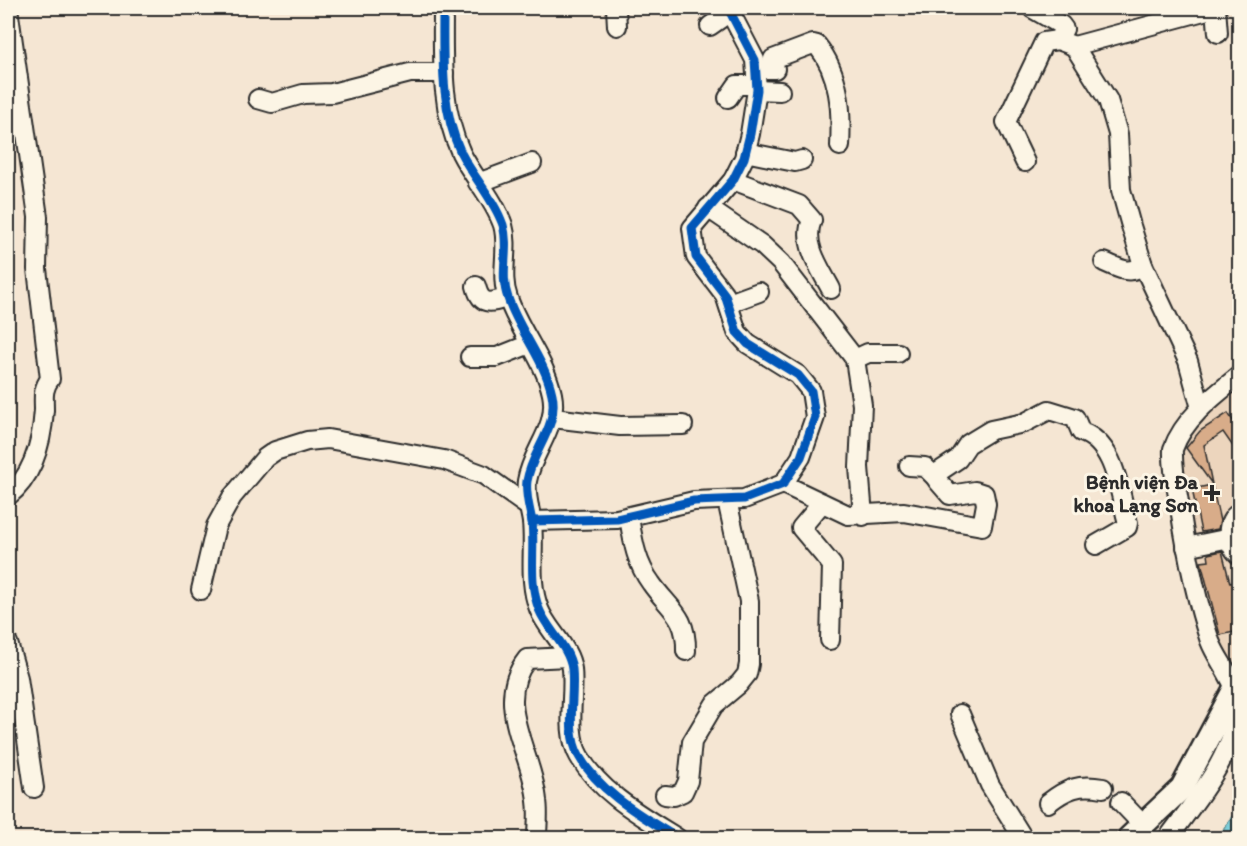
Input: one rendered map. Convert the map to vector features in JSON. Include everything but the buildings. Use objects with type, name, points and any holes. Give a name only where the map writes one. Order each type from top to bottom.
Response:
[{"type":"main road","points":[[1136,832],[1182,788],[1237,682]]},
{"type":"street","points":[[8,8],[38,217],[37,269],[50,379],[44,388],[41,433],[37,452],[28,473],[8,496]]},
{"type":"street","points":[[443,8],[444,73],[454,134],[502,225],[505,238],[503,279],[507,297],[549,383],[553,418],[527,481],[534,596],[544,621],[568,657],[572,668],[573,734],[577,753],[594,778],[609,792],[675,838]]},
{"type":"street","points":[[1025,162],[1006,122],[1044,42],[1066,43],[1215,8],[1218,33]]},
{"type":"street","points":[[1033,9],[1061,25],[1064,29],[1066,43],[1108,100],[1118,134],[1121,190],[1143,265],[1188,361],[1201,408]]},
{"type":"street","points":[[201,590],[216,526],[232,497],[265,458],[275,451],[307,441],[328,439],[444,460],[484,475],[530,514],[630,517],[687,502],[744,499],[783,484],[801,457],[815,417],[811,391],[805,380],[748,344],[737,332],[729,303],[696,257],[693,248],[692,228],[734,180],[745,152],[757,81],[755,60],[729,10],[710,26]]},
{"type":"street","points":[[728,98],[737,85],[757,81],[775,69],[773,59],[813,44],[817,45],[827,57],[835,79],[841,123],[840,146]]},
{"type":"street","points":[[258,99],[272,103],[303,94],[332,93],[410,73],[444,73]]},
{"type":"street","points":[[757,81],[780,91]]},
{"type":"street","points":[[745,152],[795,162],[802,160]]},
{"type":"street","points":[[478,183],[532,163]]},
{"type":"street","points":[[734,180],[799,205],[806,211],[812,220],[809,227],[810,246],[831,289]]},
{"type":"street","points":[[708,208],[762,245],[781,263],[855,359],[862,405],[859,467],[863,516]]},
{"type":"street","points":[[1104,262],[1129,272],[1134,272],[1143,265]]},
{"type":"street","points":[[476,286],[483,302],[489,303],[507,297]]},
{"type":"street","points":[[729,303],[759,292]]},
{"type":"street","points":[[470,357],[497,357],[530,344]]},
{"type":"street","points":[[855,359],[868,353],[898,353]]},
{"type":"street","points":[[1168,838],[1215,770],[1236,721],[1238,700],[1237,682],[1223,670],[1211,644],[1196,596],[1186,547],[1173,449],[1183,428],[1201,408],[1239,375]]},
{"type":"street","points":[[935,477],[958,459],[968,444],[991,430],[1024,423],[1049,410],[1070,415],[1078,422],[1081,432],[1094,436],[1105,452],[1114,470],[1128,523],[1127,527],[1096,545]]},
{"type":"street","points":[[553,418],[599,425],[683,425]]},
{"type":"street","points":[[783,484],[848,515],[863,516],[904,512],[981,526],[986,504],[984,494],[975,491],[950,495],[925,466],[909,466]]},
{"type":"street","points":[[665,795],[674,796],[683,792],[687,781],[692,742],[714,705],[739,684],[747,674],[749,601],[727,501]]},
{"type":"street","points":[[822,503],[801,528],[832,565],[830,640]]},
{"type":"street","points":[[1239,512],[1230,519],[1230,538],[1233,550],[1239,556]]},
{"type":"street","points":[[630,517],[637,557],[650,582],[680,618],[687,633],[686,651]]},
{"type":"street","points":[[1186,547],[1230,538]]},
{"type":"street","points":[[8,643],[18,678],[34,788]]},
{"type":"street","points":[[537,838],[537,801],[511,706],[512,689],[526,659],[568,657]]},
{"type":"street","points":[[960,714],[990,785],[1023,838]]},
{"type":"street","points":[[1048,803],[1072,787],[1087,785],[1103,788]]},
{"type":"street","points":[[1121,802],[1136,832]]},
{"type":"shaded area","name":"Bệnh viện Đa khoa Lạng Sơn","points":[[1239,382],[1240,657],[1228,665],[1196,571],[1179,445],[1220,397]]},
{"type":"water","points":[[1239,806],[1239,838],[1218,838]]},
{"type":"cycle path","points":[[443,8],[444,82],[454,136],[461,153],[503,225],[505,289],[513,310],[544,369],[552,394],[552,417],[530,470],[527,491],[533,533],[533,577],[536,598],[543,617],[567,653],[572,669],[572,736],[579,756],[598,781],[623,803],[677,838]]},
{"type":"cycle path","points":[[532,521],[617,519],[694,501],[744,499],[783,484],[801,457],[815,417],[811,391],[798,375],[748,344],[737,332],[725,295],[696,257],[692,228],[733,180],[744,158],[757,90],[755,60],[728,8]]},
{"type":"place","name":"Bệnh viện Đa khoa Lạng Sơn","points":[[1212,493]]}]
